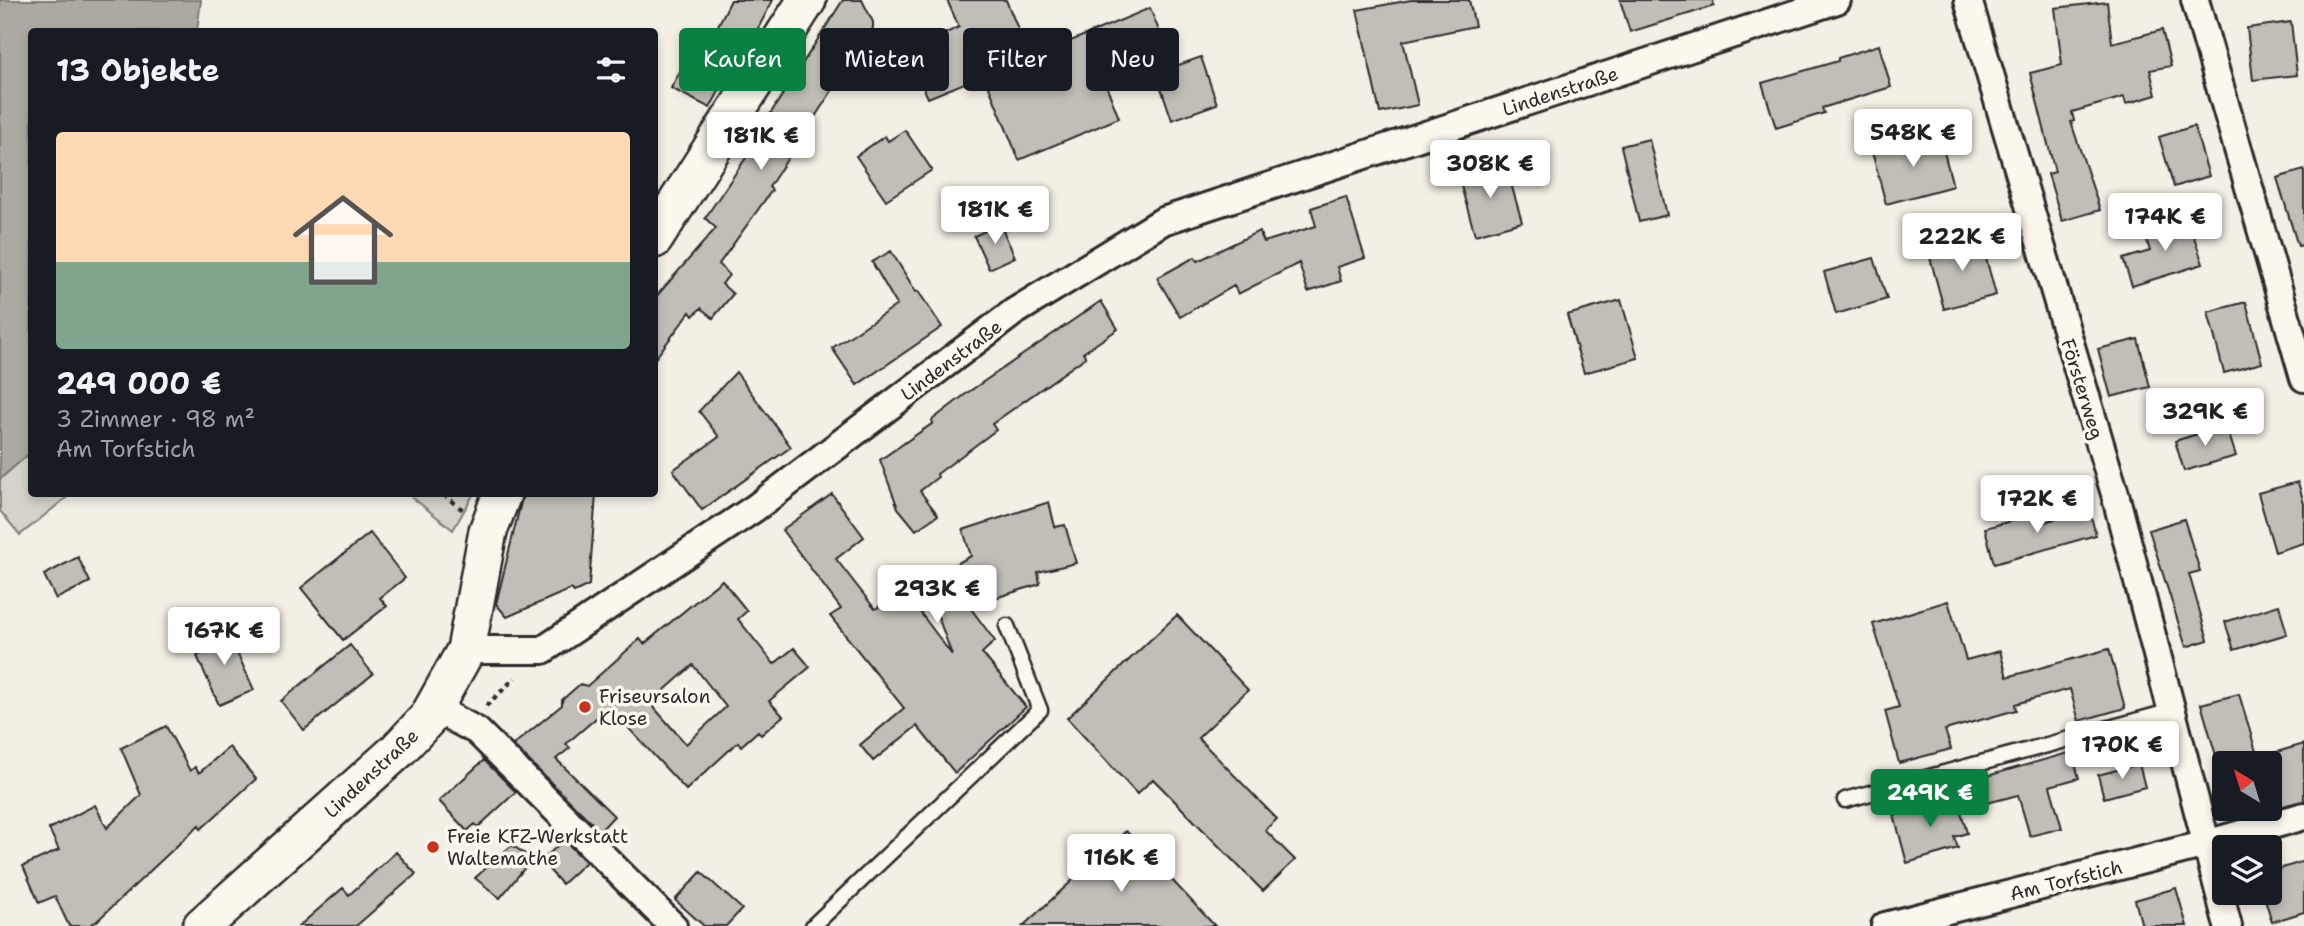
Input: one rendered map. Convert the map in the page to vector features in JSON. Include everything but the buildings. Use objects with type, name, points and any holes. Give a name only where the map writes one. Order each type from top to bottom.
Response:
[{"type":"street","points":[[658,233],[807,0]]},
{"type":"street","name":"Lindenstraße","points":[[202,926],[398,750],[428,718],[466,650],[543,650],[755,508],[1014,312],[1163,220],[1837,0]]},
{"type":"street","name":"Försterweg","points":[[1968,0],[2115,494],[2228,926]]},
{"type":"street","points":[[2194,0],[2293,300],[2304,377]]},
{"type":"street","points":[[466,650],[488,531],[501,497]]},
{"type":"street","points":[[434,708],[477,732],[673,926]]},
{"type":"street","points":[[2206,844],[2304,816]]},
{"type":"street","name":"Am Torfstich","points":[[1885,926],[2206,844]]},
{"type":"lane","points":[[813,926],[1040,710],[1007,626]]},
{"type":"lane","points":[[1845,800],[2172,711]]},
{"type":"shaded area","points":[[0,0],[201,0],[197,28],[28,28],[28,455],[0,479]]},
{"type":"shaded area","points":[[28,455],[28,497],[67,497],[20,535],[0,511],[0,479]]},
{"type":"shaded area","points":[[412,497],[472,497],[453,530]]},
{"type":"place","name":"Friseursalon Klose","points":[[585,707]]},
{"type":"place","name":"Freie KFZ-Werkstatt Waltemathe","points":[[433,847]]}]
